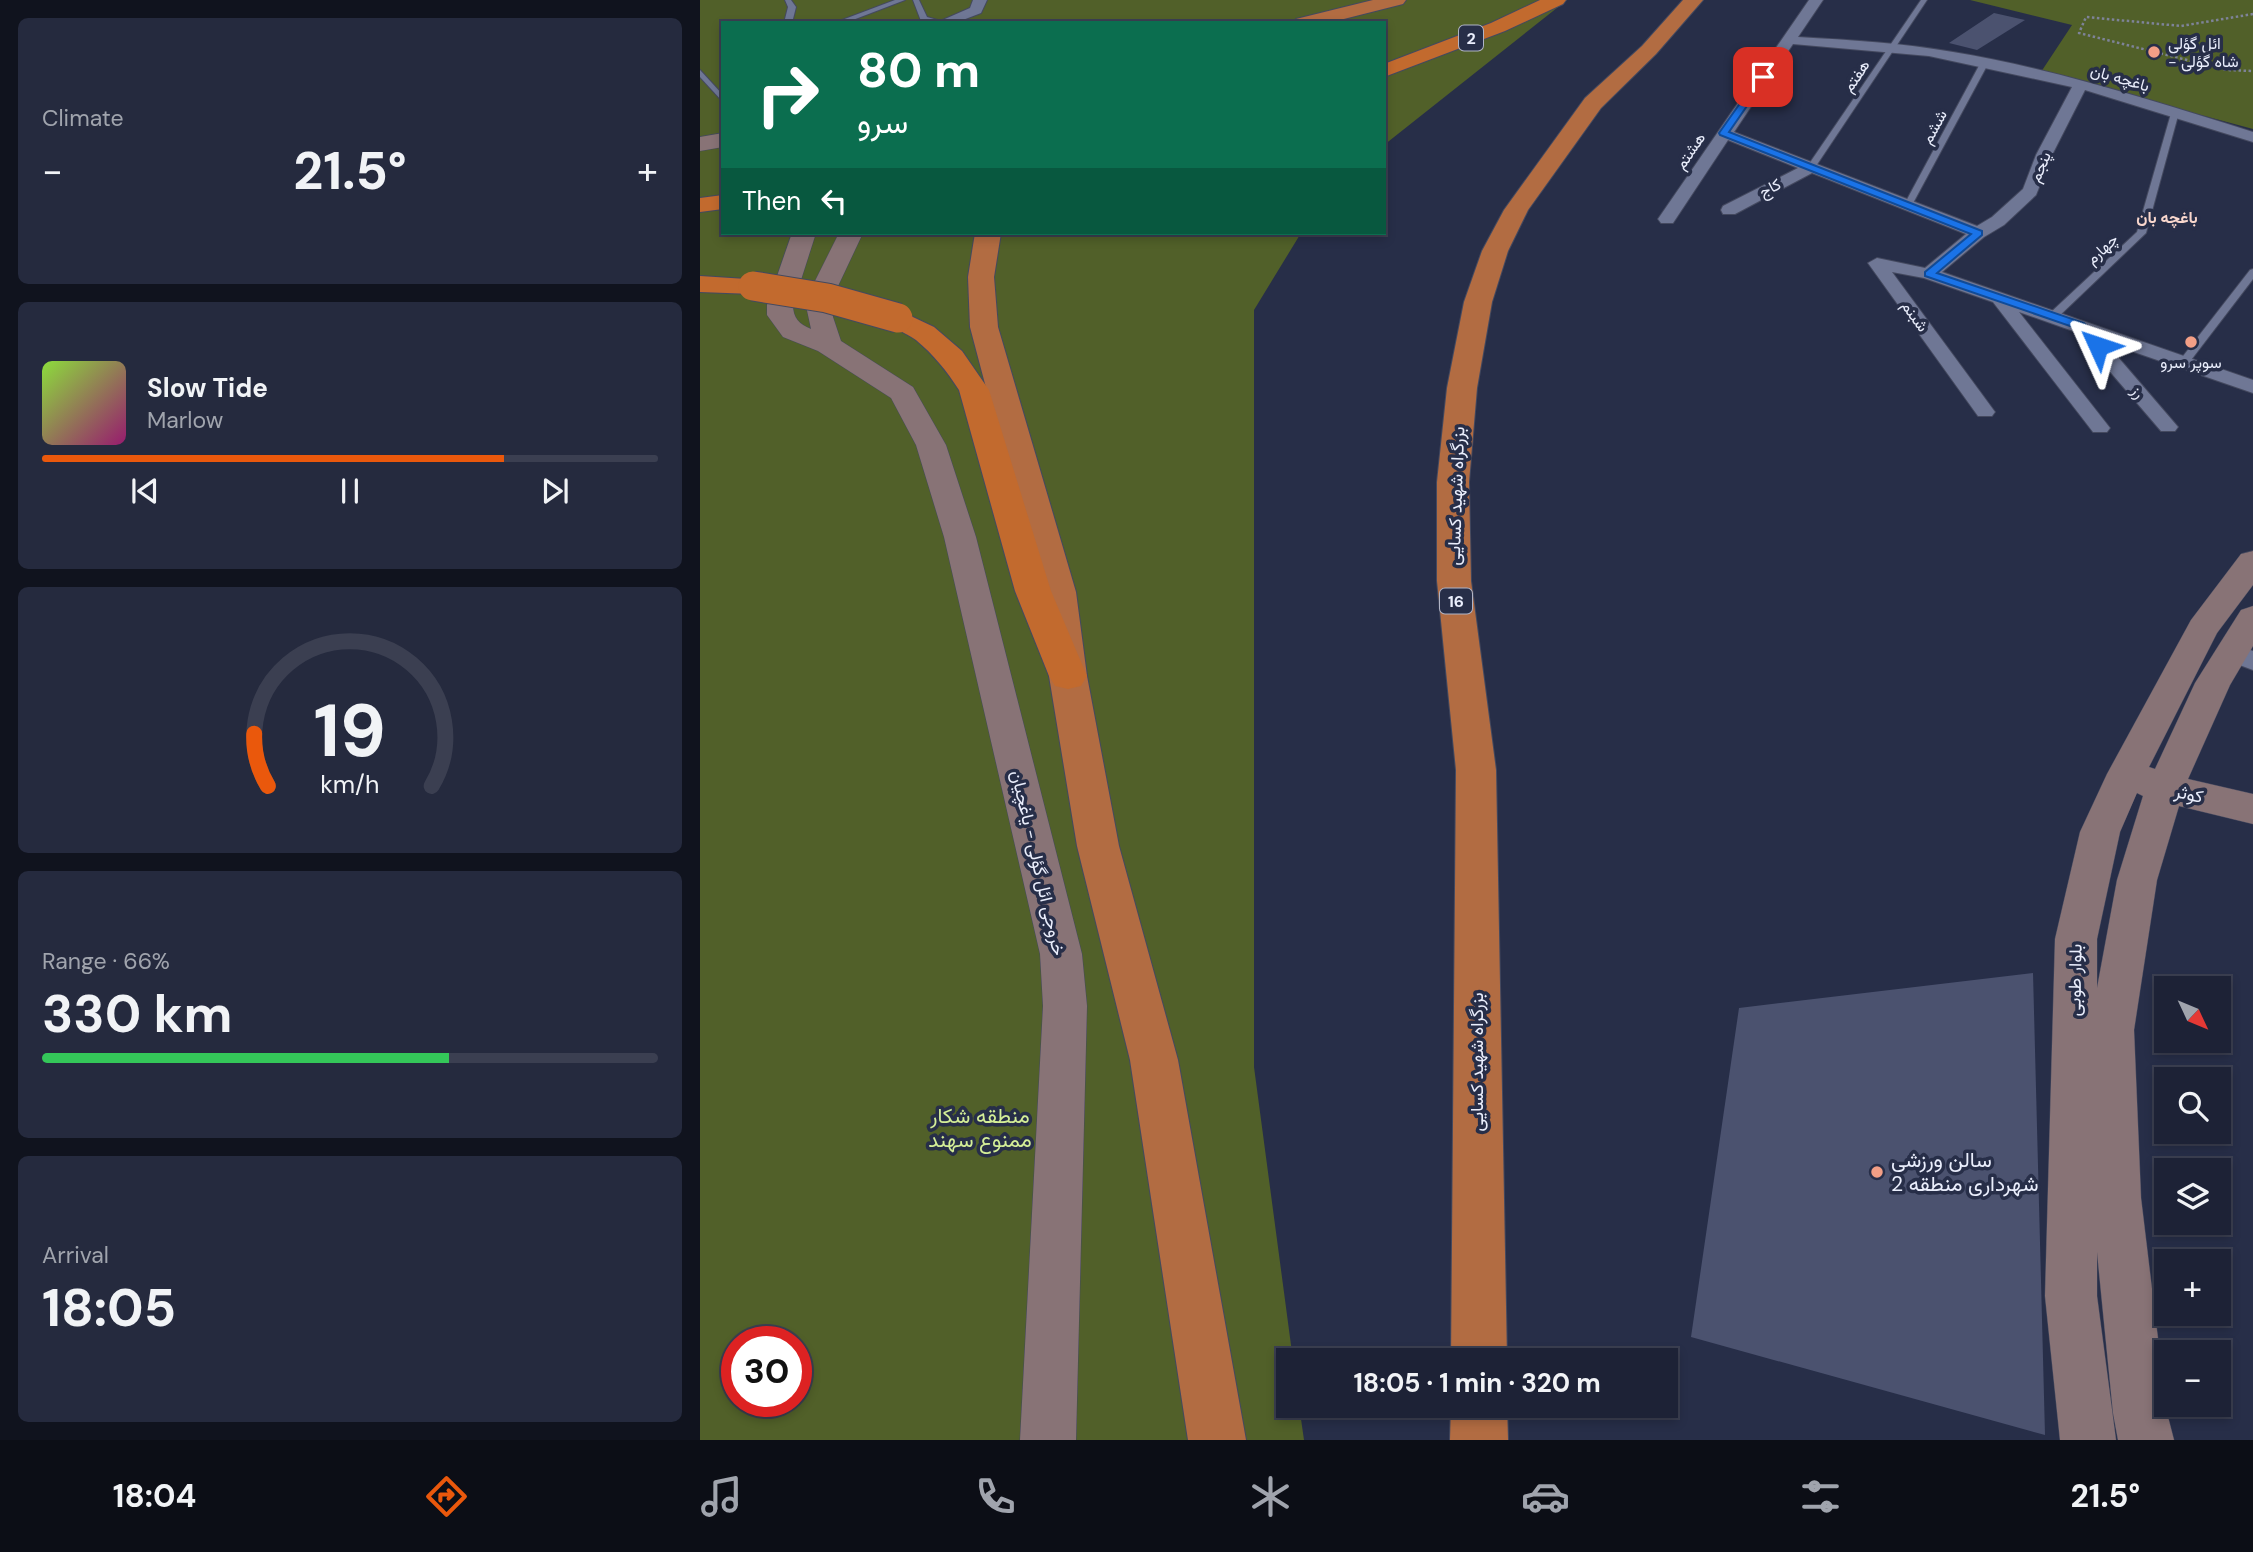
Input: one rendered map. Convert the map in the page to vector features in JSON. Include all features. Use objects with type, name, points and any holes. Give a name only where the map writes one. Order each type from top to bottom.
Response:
[{"type":"highway","points":[[1311,21],[1396,0]]},
{"type":"highway","name":"2","points":[[1386,55],[1524,0]]},
{"type":"highway","name":"2","points":[[1386,70],[1498,27],[1556,0]]},
{"type":"highway","name":"بزرگراه شهید کسایی","points":[[1479,1348],[1476,770],[1454,581],[1453,482],[1462,388],[1478,302],[1495,251],[1516,210],[1573,128],[1594,103],[1649,50],[1693,0]]},
{"type":"highway","points":[[700,205],[721,202]]},
{"type":"highway","points":[[700,221],[721,219]]},
{"type":"highway","points":[[988,235],[981,277],[984,327],[1058,592],[1068,676],[1098,846],[1154,1060],[1217,1440]]},
{"type":"highway","points":[[700,284],[754,286],[815,293],[861,304],[898,318],[924,332],[952,356],[974,390],[1033,591],[1068,676]]},
{"type":"highway","points":[[1479,1418],[1479,1440]]},
{"type":"main road","points":[[700,144],[721,140]]},
{"type":"main road","points":[[700,153],[721,149]]},
{"type":"main road","name":"خروجی ائل گؤلی - یاغچیان","points":[[803,235],[780,305],[780,316],[792,331],[828,345],[903,393],[931,444],[960,537],[1061,954],[1065,1006],[1048,1440]]},
{"type":"main road","points":[[828,345],[827,330],[817,310],[818,301],[850,235]]},
{"type":"main road","name":"بلوار طوبی","points":[[2146,1440],[2140,1413],[2116,1198],[2112,1030],[2137,880],[2145,781],[2203,628],[2253,563]]},
{"type":"main road","name":"بلوار طوبی","points":[[2088,1440],[2071,1296],[2076,939],[2100,832],[2145,781],[2213,683],[2247,647]]},
{"type":"main road","name":"کوثر","points":[[2145,781],[2253,809]]},
{"type":"street","points":[[948,21],[976,10],[981,0]]},
{"type":"street","name":"هشتم","points":[[1667,219],[1816,0]]},
{"type":"street","name":"باغچه بان","points":[[1789,40],[1892,48],[1980,61],[2080,85],[2253,137]]},
{"type":"street","name":"پنجم","points":[[1929,274],[1978,233],[1998,221],[2030,191],[2044,155],[2080,85]]},
{"type":"street","points":[[1724,133],[1978,233]]},
{"type":"street","name":"کاج","points":[[1729,210],[1811,167]]},
{"type":"street","name":"شبنم","points":[[1929,274],[1877,263],[1985,411]]},
{"type":"street","points":[[1929,274],[2253,387]]},
{"type":"street","points":[[1998,297],[2100,428]]},
{"type":"street","name":"رز","points":[[2080,326],[2168,427]]},
{"type":"lane","points":[[788,0],[792,7],[788,21]]},
{"type":"lane","points":[[843,21],[902,0]]},
{"type":"lane","points":[[916,0],[924,19],[938,21]]},
{"type":"lane","name":"هفتم","points":[[1811,167],[1924,0]]},
{"type":"lane","name":"ششم","points":[[1908,205],[1980,61]]},
{"type":"lane","points":[[700,72],[721,98]]},
{"type":"lane","name":"چهارم","points":[[2053,316],[2141,233],[2175,112]]},
{"type":"lane","points":[[2184,362],[2253,272]]},
{"type":"path","points":[[2253,14],[2181,26],[2086,18],[2080,33],[2227,70],[2253,71]]},
{"type":"green space","name":"منطقه شکار ممنوع سهند","points":[[700,0],[1567,0],[1386,143],[1386,21],[721,21],[721,235],[1300,235],[1254,310],[1254,1067],[1291,1348],[1276,1348],[1276,1418],[1301,1418],[1304,1440],[700,1440]]},
{"type":"green space","name":"ائل گؤلی - شاه گؤلی","points":[[1970,0],[2253,0],[2253,129],[2041,72],[2072,25]]},
{"type":"building","points":[[1994,13],[2025,20],[1977,50],[1949,43]]},
{"type":"building","name":"سالن ورزشی شهرداری منطقه 2","points":[[2033,973],[2045,1435],[1691,1337],[1739,1008]]},
{"type":"place","name":"ائل گؤلی - شاه گؤلی","points":[[2154,52]]},
{"type":"place","name":"سوپر سرو","points":[[2191,342]]},
{"type":"place","name":"سالن ورزشی شهرداری منطقه 2","points":[[1877,1172]]},
{"type":"district","name":"باغچه بان","points":[[2167,217]]},
{"type":"route","points":[[1763,77],[1724,133],[1978,233],[1929,274],[2080,326],[2098,346]]}]
